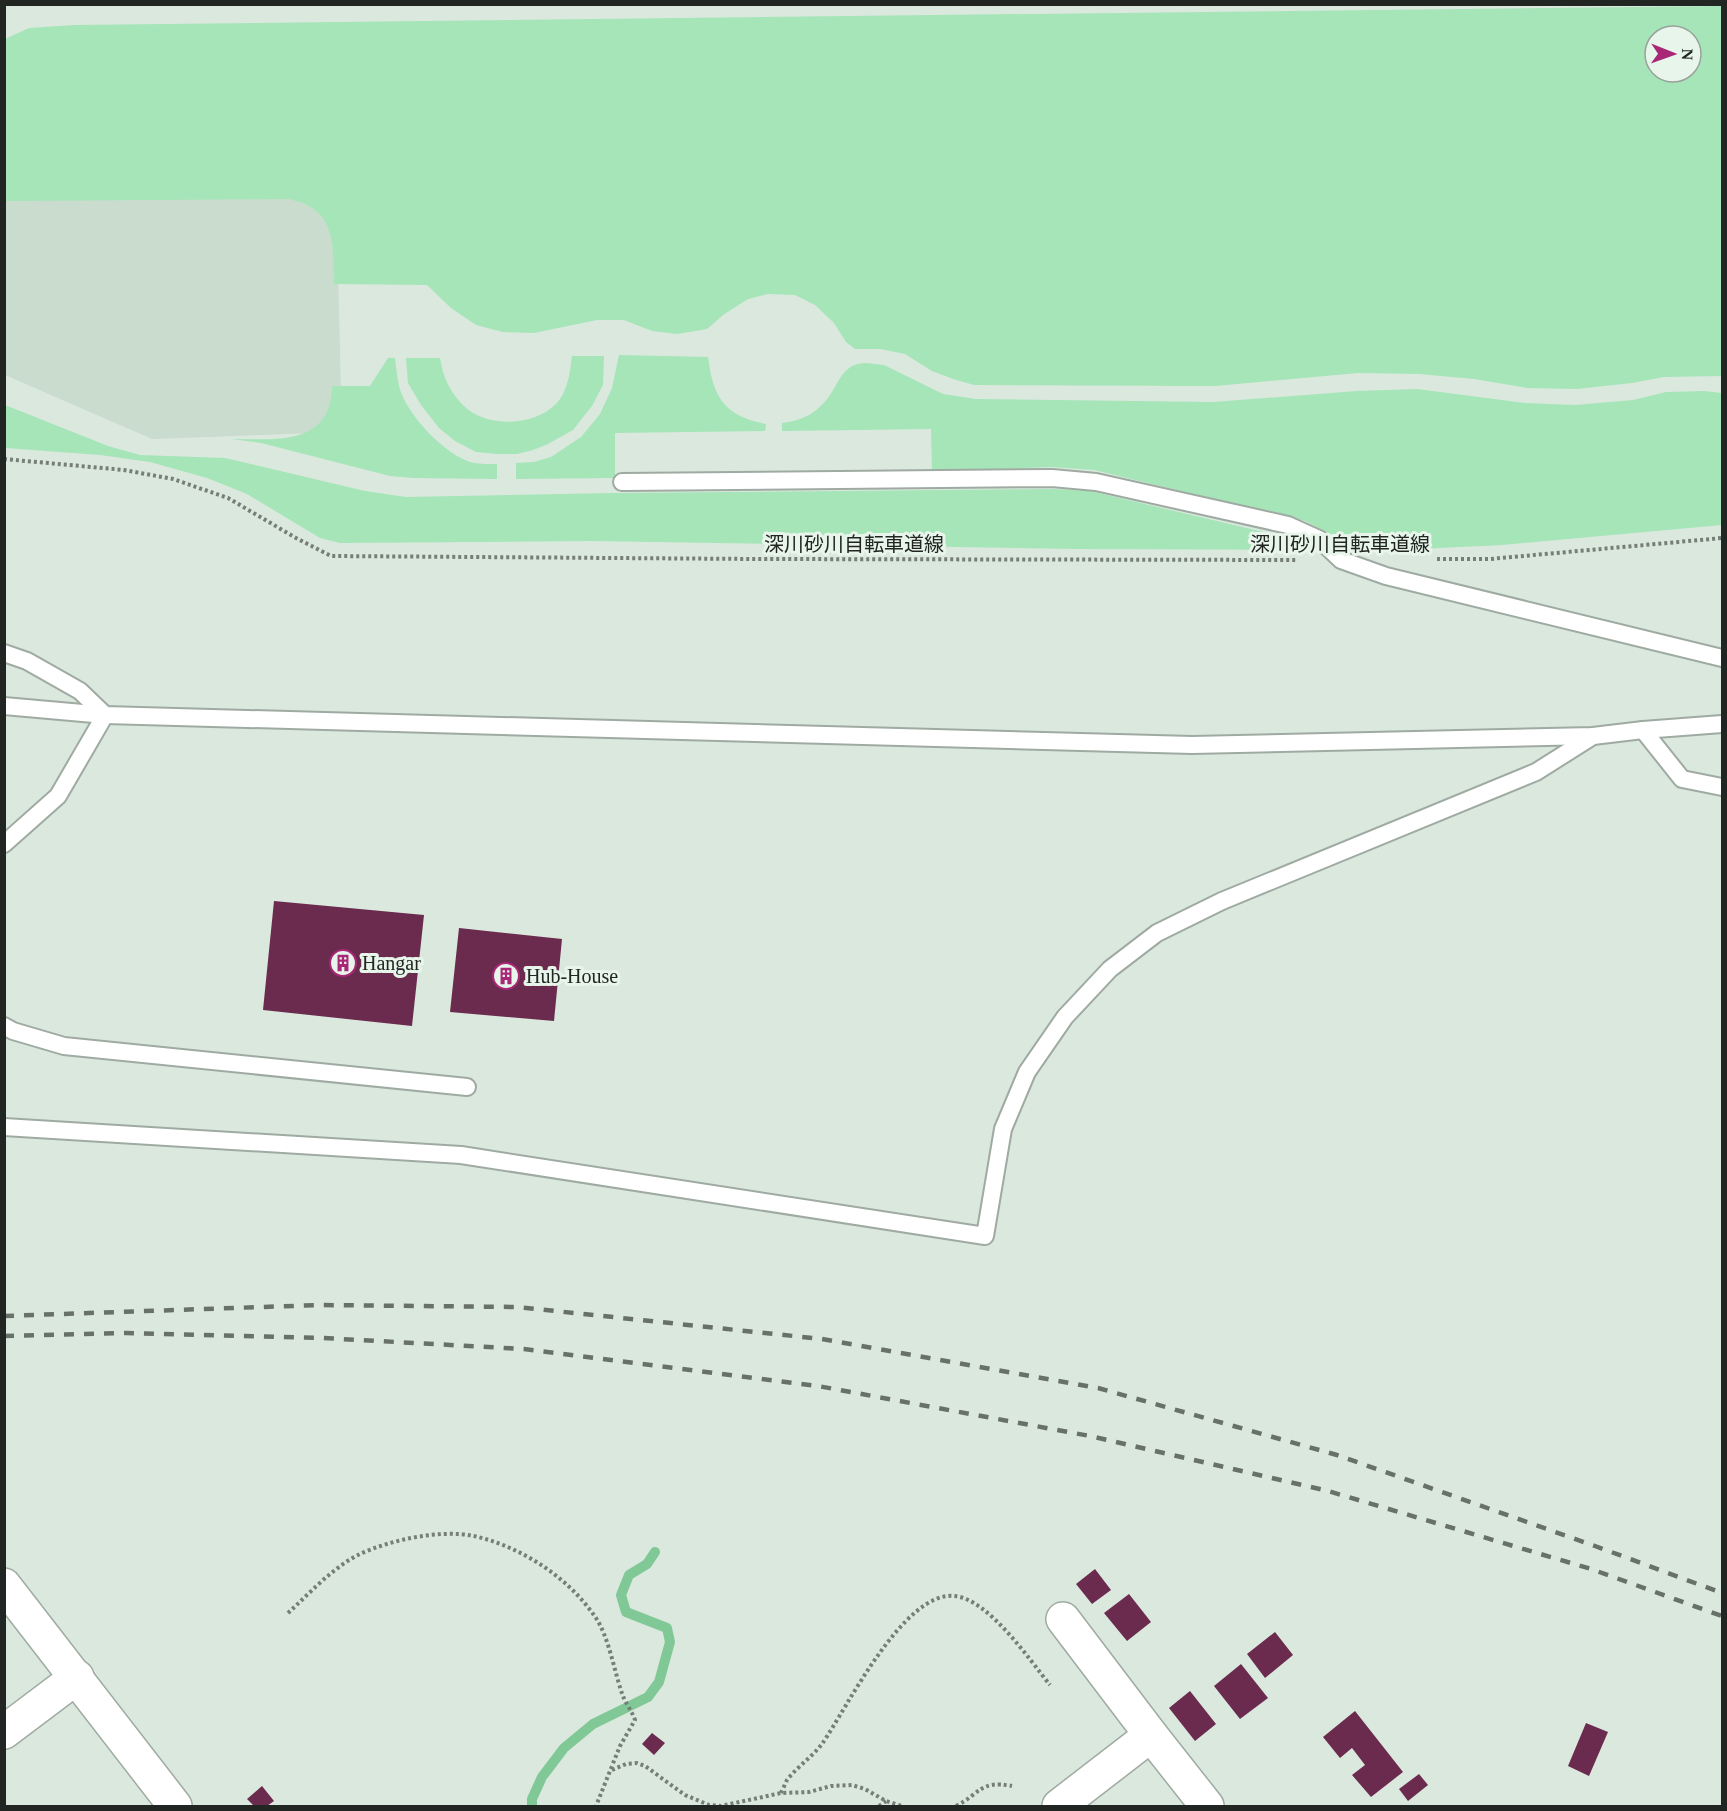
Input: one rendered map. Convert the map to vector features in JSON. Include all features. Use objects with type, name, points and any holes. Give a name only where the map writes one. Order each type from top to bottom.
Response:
[{"type":"street","points":[[4,1585],[175,1806]]},
{"type":"street","points":[[1063,1619],[1207,1806]]},
{"type":"street","points":[[4,1732],[77,1677]]},
{"type":"street","points":[[1059,1806],[1151,1736]]},
{"type":"lane","points":[[622,482],[1052,478],[1096,482],[1288,525],[1319,539],[1341,560],[1386,576],[1722,658]]},
{"type":"lane","points":[[4,653],[27,661],[80,691],[105,715]]},
{"type":"lane","points":[[4,706],[105,715],[1192,745],[1593,736],[1722,724]]},
{"type":"lane","points":[[4,844],[58,796],[105,715]]},
{"type":"lane","points":[[1643,730],[1682,779],[1722,787]]},
{"type":"lane","points":[[4,1127],[461,1155],[985,1236],[1003,1129],[1027,1072],[1065,1017],[1110,969],[1157,933],[1222,901],[1536,772],[1593,736]]},
{"type":"lane","points":[[4,1026],[13,1032],[64,1046],[467,1087]]},
{"type":"path","name":"深川砂川自転車道線","points":[[4,459],[124,470],[173,479],[228,498],[331,556],[1341,560]]},
{"type":"path","name":"深川砂川自転車道線","points":[[1432,559],[1490,559],[1722,538]]},
{"type":"path","points":[[288,1613],[326,1577],[358,1556],[391,1543],[431,1534],[472,1536],[519,1551],[553,1573],[575,1593],[597,1620],[614,1663],[623,1697],[635,1720],[620,1746],[596,1806]]},
{"type":"path","points":[[781,1792],[787,1780],[821,1745],[860,1680],[905,1622],[933,1599],[955,1596],[978,1605],[997,1621],[1050,1685]]},
{"type":"path","points":[[612,1770],[626,1764],[637,1763],[645,1766],[685,1795],[709,1805],[721,1806],[781,1792],[809,1792],[831,1786],[852,1785],[902,1806]]},
{"type":"path","points":[[956,1806],[988,1785],[999,1783],[1012,1786]]},
{"type":"path","points":[[879,1806],[886,1801]]},
{"type":"shaded area","points":[[336,191],[342,432],[152,439],[5,375],[4,194]]},
{"type":"green space","points":[[1722,6],[1722,376],[1664,377],[1577,389],[1527,388],[1474,379],[1419,374],[1358,373],[1216,386],[974,385],[932,371],[905,354],[880,349],[855,349],[846,342],[834,323],[815,305],[795,295],[768,294],[748,299],[723,315],[707,329],[677,334],[652,331],[624,320],[597,320],[534,333],[503,332],[476,325],[451,308],[427,285],[334,284],[333,250],[324,219],[317,211],[301,202],[289,199],[5,201],[5,39],[29,28],[75,25]]},
{"type":"green space","points":[[619,355],[708,357],[713,383],[723,402],[740,416],[766,424],[765,431],[615,433],[615,478],[516,479],[516,463],[534,462],[551,457],[581,437],[600,414],[612,388]]},
{"type":"green space","points":[[572,356],[604,356],[603,385],[592,406],[573,430],[548,444],[517,454],[476,452],[455,441],[439,428],[408,383],[406,358],[440,358],[448,384],[465,407],[475,414],[498,421],[524,420],[547,411],[560,399],[568,382]]},
{"type":"green space","points":[[388,358],[395,358],[398,383],[403,397],[418,421],[440,443],[463,459],[474,463],[497,464],[497,479],[390,476],[261,443],[231,439],[282,438],[311,430],[322,420],[329,406],[332,386],[370,386]]},
{"type":"green space","points":[[866,363],[884,365],[943,394],[976,399],[1213,402],[1357,391],[1417,389],[1525,403],[1575,405],[1633,400],[1666,392],[1722,393],[1722,525],[1502,545],[1355,552],[1338,538],[1305,521],[1094,470],[1052,467],[932,471],[931,429],[782,431],[782,423],[797,420],[817,410],[849,368]]},
{"type":"green space","points":[[5,405],[108,446],[140,455],[225,458],[365,491],[406,497],[1054,489],[1090,491],[1293,539],[1313,550],[1075,549],[591,541],[340,543],[320,538],[247,494],[207,478],[150,462],[100,455],[5,448]]},
{"type":"building","name":"Hangar","points":[[274,901],[424,915],[412,1026],[263,1010]]},
{"type":"building","name":"Hub-House","points":[[459,928],[562,939],[554,1021],[450,1012]]},
{"type":"building","points":[[1095,1569],[1111,1590],[1092,1604],[1076,1584]]},
{"type":"building","points":[[1129,1594],[1151,1622],[1127,1641],[1104,1613]]},
{"type":"building","points":[[1275,1632],[1293,1655],[1265,1678],[1247,1654]]},
{"type":"building","points":[[1241,1664],[1268,1698],[1240,1719],[1214,1686]]},
{"type":"building","points":[[1190,1691],[1216,1724],[1195,1741],[1169,1708]]},
{"type":"building","points":[[1355,1711],[1403,1772],[1371,1797],[1352,1775],[1365,1765],[1352,1748],[1340,1758],[1323,1737]]},
{"type":"building","points":[[1586,1723],[1608,1732],[1589,1776],[1568,1766]]},
{"type":"building","points":[[652,1733],[665,1743],[654,1755],[642,1744]]},
{"type":"building","points":[[1419,1774],[1428,1785],[1408,1801],[1399,1789]]},
{"type":"building","points":[[262,1786],[274,1801],[267,1806],[254,1806],[247,1799]]},
{"type":"waterway","points":[[532,1806],[532,1799],[542,1777],[564,1748],[593,1724],[648,1697],[659,1682],[670,1642],[667,1628],[626,1612],[621,1595],[629,1575],[647,1564],[655,1552]]},
{"type":"railway","points":[[4,1316],[319,1305],[517,1307],[822,1339],[1098,1388],[1337,1455],[1722,1593]]},
{"type":"railway","points":[[4,1336],[126,1333],[323,1338],[524,1349],[818,1386],[1090,1436],[1328,1491],[1591,1569],[1722,1616]]},
{"type":"place","name":"Hangar","points":[[343,963]]},
{"type":"place","name":"Hub-House","points":[[506,976]]}]
